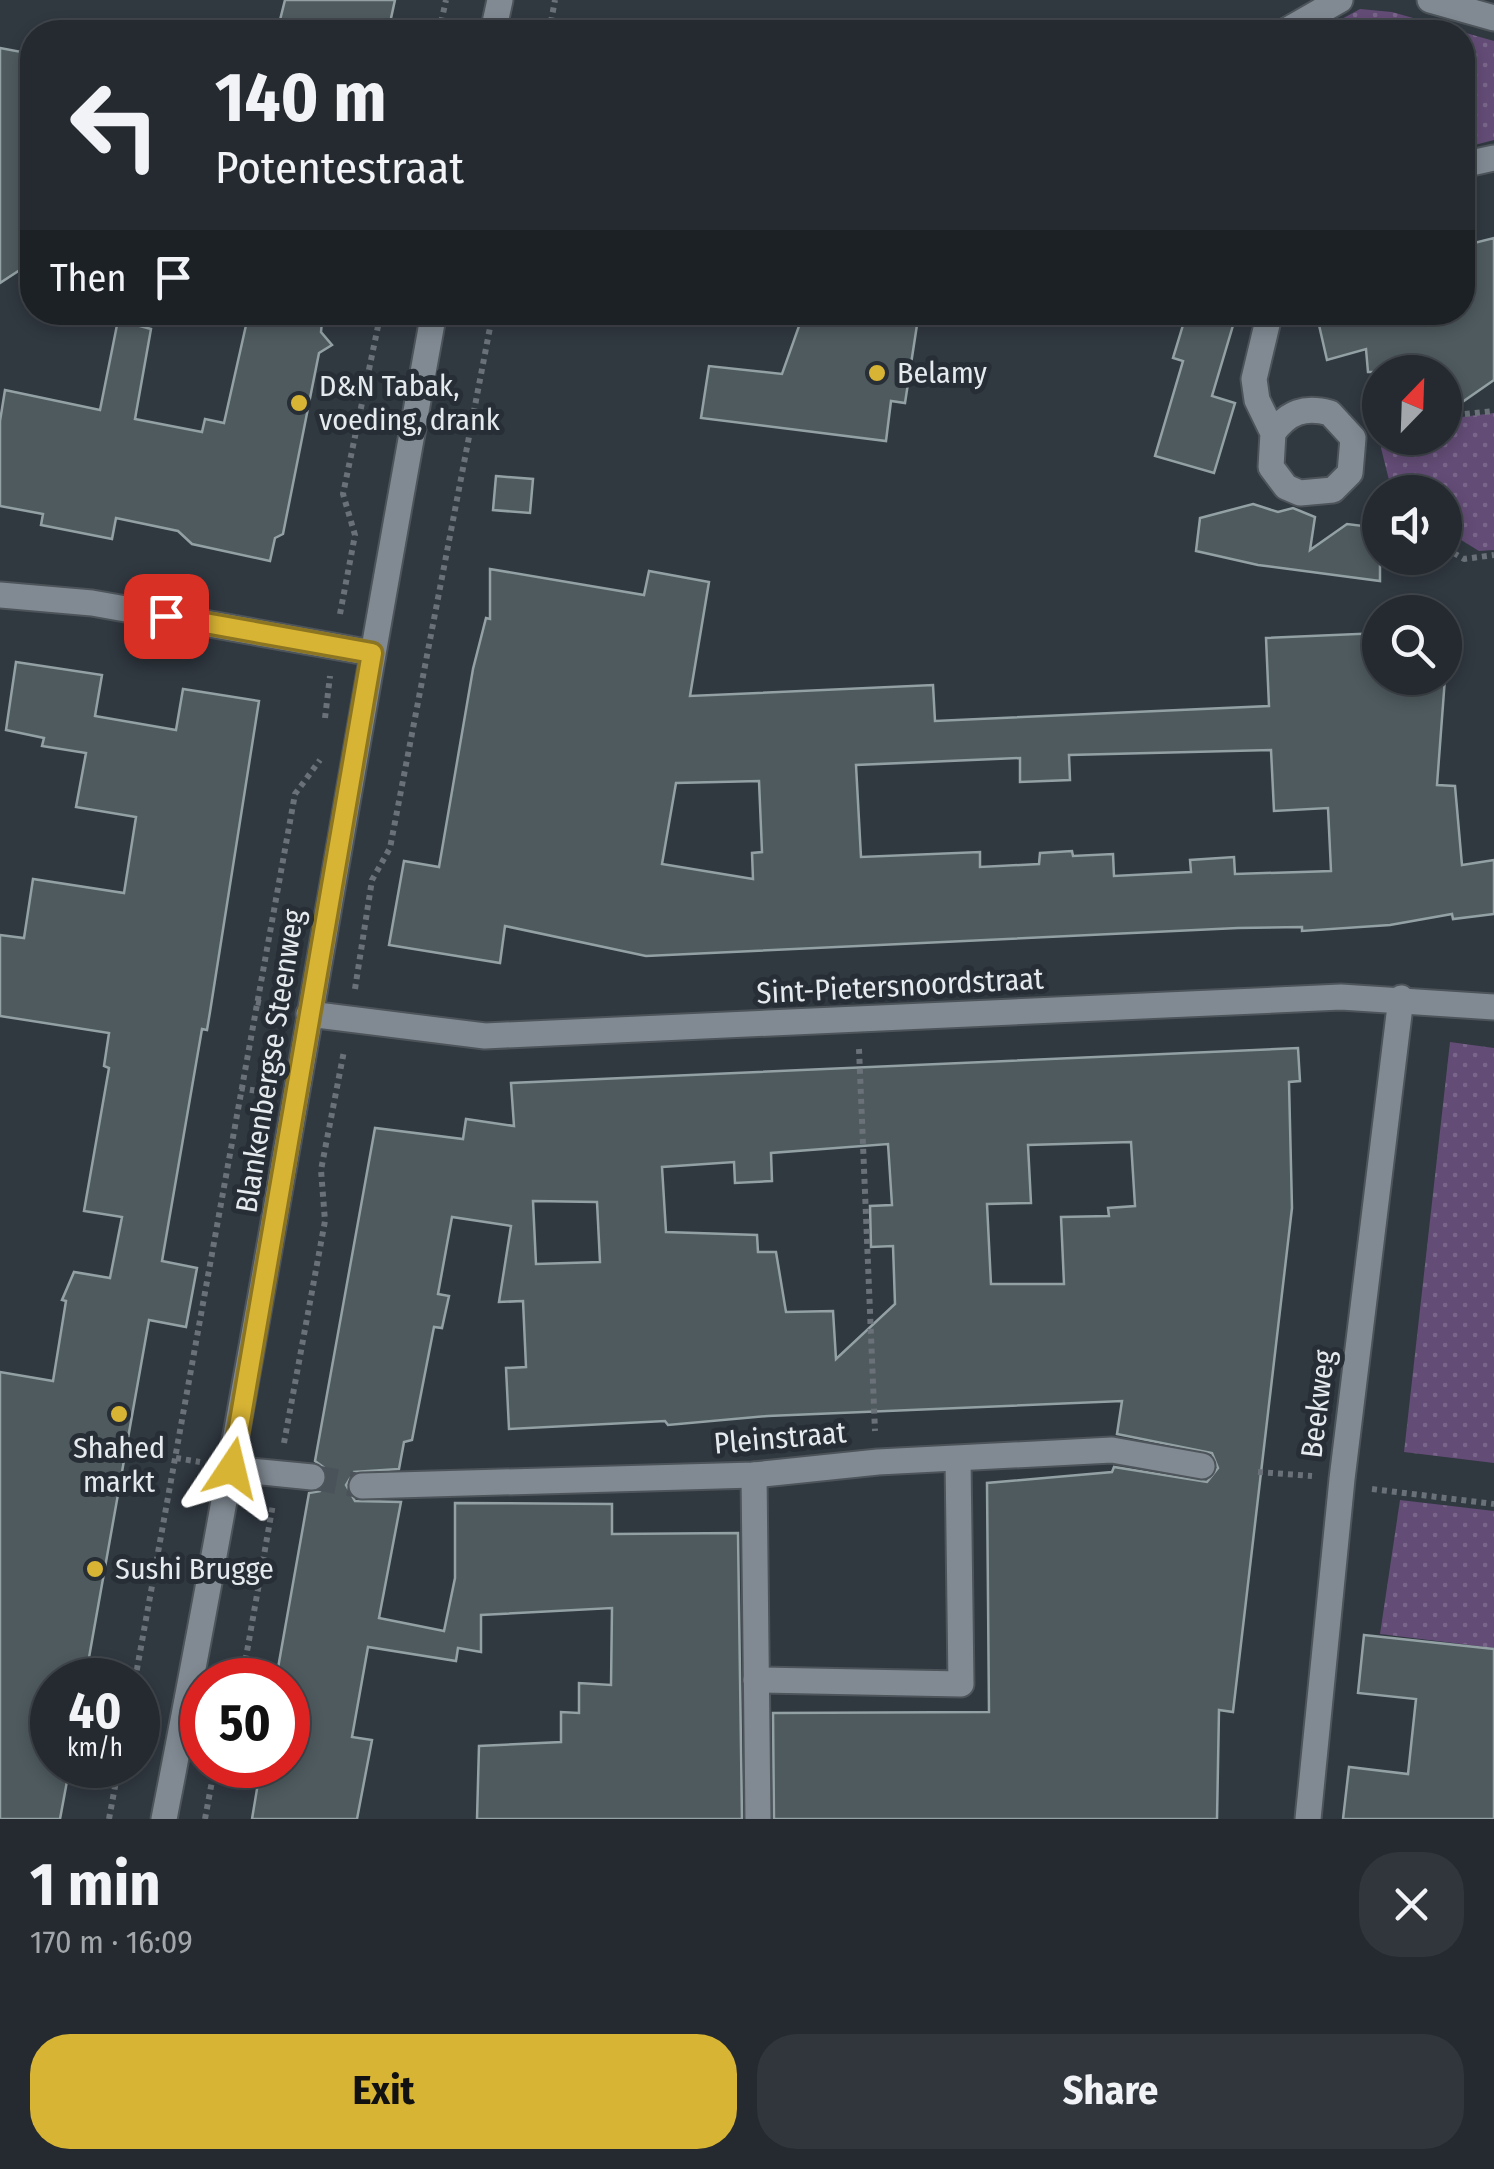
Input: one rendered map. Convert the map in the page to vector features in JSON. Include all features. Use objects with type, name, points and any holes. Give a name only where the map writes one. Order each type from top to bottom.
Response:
[{"type":"street","points":[[1305,20],[1340,0]]},
{"type":"street","points":[[1430,0],[1494,18]]},
{"type":"street","name":"Blankenbergse Steenweg","points":[[164,1819],[232,1468],[432,325]]},
{"type":"street","points":[[1267,325],[1254,378],[1257,400],[1273,432]]},
{"type":"street","points":[[0,595],[92,603],[372,653]]},
{"type":"street","name":"Sint-Pietersnoordstraat","points":[[309,1014],[484,1036],[1341,997],[1494,1007]]},
{"type":"street","name":"Beekweg","points":[[1308,1819],[1342,1482],[1400,998]]},
{"type":"street","name":"Pleinstraat","points":[[362,1486],[754,1474],[878,1462],[1112,1450],[1202,1466]]},
{"type":"street","points":[[756,1680],[961,1684],[958,1459]]},
{"type":"street","points":[[232,1468],[312,1477]]},
{"type":"street","points":[[754,1474],[758,1819]]},
{"type":"path","points":[[324,723],[355,535],[343,494],[378,325]]},
{"type":"path","points":[[1462,415],[1494,412]]},
{"type":"path","points":[[1462,558],[1494,555]]},
{"type":"path","name":"Blankenbergse Steenweg","points":[[139,1658],[296,794],[320,761],[322,742]]},
{"type":"path","points":[[858,1020],[878,1462]]},
{"type":"path","points":[[1258,1472],[1494,1504]]},
{"type":"path","points":[[109,1819],[115,1788]]},
{"type":"path","points":[[204,1819],[210,1788]]},
{"type":"shaded area","points":[[1360,9],[1420,20],[1340,20]]},
{"type":"shaded area","points":[[1475,36],[1494,41],[1494,140],[1475,145]]},
{"type":"shaded area","points":[[1494,413],[1494,550],[1479,551],[1462,540],[1462,475],[1388,475],[1383,455],[1462,455],[1462,417]]},
{"type":"shaded area","points":[[1450,1042],[1494,1048],[1494,1463],[1404,1452]]},
{"type":"shaded area","points":[[1400,1500],[1494,1511],[1494,1648],[1380,1634]]},
{"type":"building","points":[[285,0],[395,0],[391,20],[280,20]]},
{"type":"building","points":[[0,48],[20,52],[20,270],[0,283]]},
{"type":"building","points":[[1494,238],[1494,380],[1462,402],[1462,355],[1367,355],[1366,349],[1327,360],[1319,325],[1475,325],[1475,243]]},
{"type":"building","points":[[117,325],[151,329],[135,419],[202,432],[205,419],[224,423],[246,325],[322,325],[321,332],[332,345],[319,353],[283,534],[275,538],[270,561],[192,544],[178,531],[116,518],[112,539],[41,525],[43,514],[0,506],[0,421],[5,390],[100,410]]},
{"type":"building","name":"Belamy","points":[[799,325],[917,325],[905,403],[891,401],[886,441],[701,418],[709,366],[782,374]]},
{"type":"building","points":[[1183,325],[1233,325],[1212,396],[1235,403],[1214,473],[1155,456],[1183,361],[1173,358]]},
{"type":"building","points":[[496,476],[533,479],[530,513],[493,510]]},
{"type":"building","points":[[1253,504],[1278,512],[1293,508],[1315,517],[1310,550],[1347,524],[1362,526],[1362,575],[1380,575],[1380,581],[1258,565],[1196,551],[1200,518]]},
{"type":"building","points":[[490,569],[644,595],[649,571],[709,582],[690,696],[933,685],[935,721],[1269,706],[1266,638],[1362,634],[1362,695],[1444,695],[1437,785],[1455,786],[1462,865],[1494,860],[1494,914],[1453,919],[1452,914],[1390,925],[1302,931],[1302,927],[1238,928],[646,956],[505,926],[500,963],[389,945],[404,861],[439,867],[473,669],[486,618],[490,619]],"holes":[[[1271,750],[1274,811],[1328,808],[1331,871],[1235,874],[1234,857],[1190,860],[1191,872],[1114,876],[1113,854],[1073,856],[1072,851],[1040,853],[1039,864],[980,867],[980,852],[861,857],[856,765],[1020,758],[1020,782],[1070,780],[1069,755]],[[759,781],[762,852],[752,853],[753,879],[662,864],[676,783]]]},
{"type":"building","points":[[16,662],[102,675],[95,716],[176,730],[183,689],[259,701],[207,1030],[202,1029],[162,1261],[197,1268],[186,1327],[149,1320],[89,1658],[30,1658],[30,1788],[66,1788],[60,1819],[0,1819],[0,1372],[53,1381],[66,1301],[62,1300],[74,1272],[110,1278],[122,1217],[84,1211],[109,1068],[104,1066],[109,1033],[0,1016],[0,935],[24,938],[33,879],[124,893],[136,817],[76,807],[86,753],[42,746],[44,738],[6,730]]},
{"type":"building","points":[[1298,1048],[1300,1081],[1289,1082],[1292,1208],[1233,1712],[1219,1710],[1217,1819],[774,1819],[773,1713],[989,1712],[987,1483],[1112,1472],[1114,1467],[1207,1482],[1218,1468],[1212,1453],[1117,1434],[1122,1401],[768,1416],[668,1425],[665,1421],[509,1429],[506,1368],[526,1367],[523,1301],[499,1302],[511,1226],[452,1217],[438,1294],[449,1296],[442,1328],[434,1327],[412,1440],[404,1442],[399,1469],[354,1472],[346,1485],[355,1501],[401,1502],[379,1618],[444,1631],[455,1578],[455,1503],[612,1504],[612,1534],[738,1533],[742,1819],[477,1819],[479,1746],[561,1742],[561,1712],[579,1713],[579,1683],[611,1685],[612,1608],[481,1615],[481,1652],[458,1648],[456,1661],[368,1647],[352,1737],[372,1740],[357,1819],[252,1819],[257,1788],[310,1788],[310,1658],[280,1658],[309,1493],[320,1491],[328,1480],[326,1469],[315,1461],[375,1128],[463,1139],[466,1119],[514,1126],[511,1083]],"holes":[[[1131,1142],[1135,1206],[1108,1208],[1109,1216],[1061,1217],[1064,1284],[991,1284],[987,1204],[1031,1203],[1028,1145]],[[888,1144],[892,1205],[870,1206],[871,1247],[893,1246],[895,1304],[836,1359],[833,1311],[786,1312],[776,1252],[758,1252],[757,1235],[666,1232],[662,1167],[734,1162],[735,1183],[772,1181],[771,1153]],[[533,1201],[597,1202],[600,1262],[536,1264]]]},
{"type":"building","points":[[1364,1635],[1494,1649],[1494,1819],[1343,1819],[1349,1767],[1408,1774],[1416,1699],[1358,1693]]},
{"type":"tunnel","points":[[312,1477],[362,1486]]},
{"type":"place","name":"Belamy","points":[[877,373]]},
{"type":"place","name":"D&N Tabak, voeding, drank","points":[[299,403]]},
{"type":"place","name":"Shahed markt","points":[[119,1414]]},
{"type":"place","name":"Sushi Brugge","points":[[95,1569]]},
{"type":"route","points":[[166,616],[372,653],[232,1468]]}]
